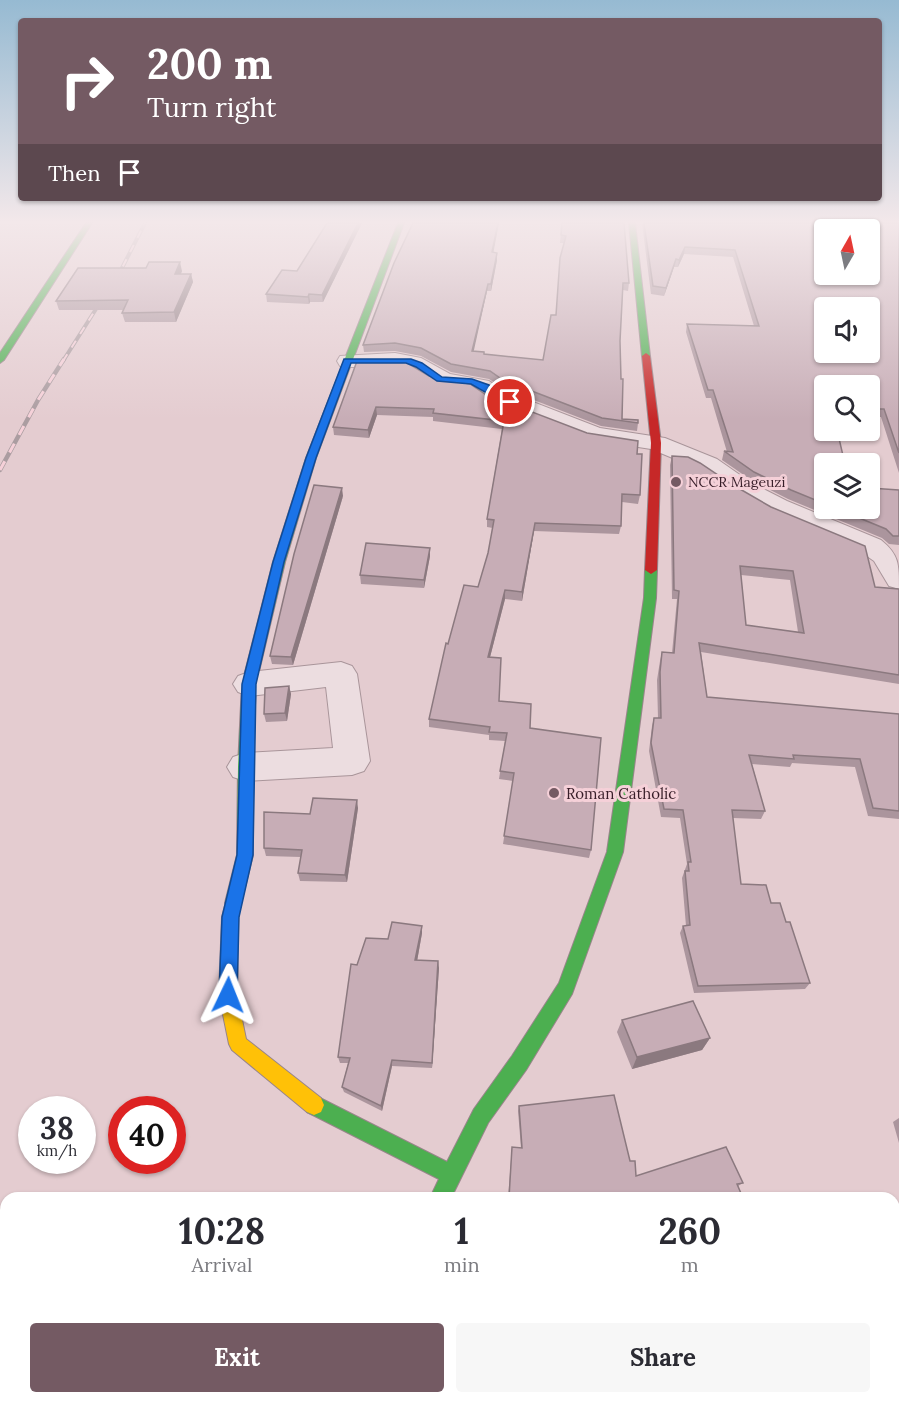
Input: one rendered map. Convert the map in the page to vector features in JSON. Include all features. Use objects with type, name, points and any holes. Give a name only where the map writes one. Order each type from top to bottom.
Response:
[{"type":"main road","points":[[0,360],[46,288]]},
{"type":"main road","points":[[376,288],[311,458],[279,562],[249,684],[245,766],[245,855],[231,917],[228,995],[238,1044],[314,1105],[452,1175]]},
{"type":"main road","points":[[443,1192],[481,1116],[519,1063],[566,988],[615,852],[650,598],[656,443],[639,288]]},
{"type":"street","points":[[348,361],[407,361],[419,365],[440,379],[472,382],[485,387],[494,395],[595,434],[656,443],[708,464],[741,488],[778,507],[871,546],[884,555],[899,579]]},
{"type":"street","points":[[245,766],[352,761],[341,675],[249,684]]},
{"type":"building","points":[[64,288],[185,288],[174,312],[122,313],[128,300],[56,301]]},
{"type":"building","points":[[270,288],[325,288],[322,295],[309,294],[308,297],[266,294]]},
{"type":"building","points":[[384,288],[487,288],[472,351],[543,360],[551,315],[556,315],[558,288],[623,288],[620,341],[621,379],[623,379],[622,419],[638,420],[638,423],[602,418],[503,380],[490,371],[451,364],[421,348],[395,343],[363,345]]},
{"type":"building","points":[[747,288],[899,288],[899,453],[884,409],[880,409],[880,375],[814,375],[814,441],[840,441],[842,453],[814,453],[814,499],[754,472],[724,451],[733,452],[713,390],[708,390],[687,324],[759,326]]},
{"type":"building","points":[[357,361],[404,361],[429,376],[470,384],[485,394],[587,433],[638,441],[637,454],[642,454],[640,495],[622,494],[621,526],[535,523],[522,592],[505,590],[488,657],[501,658],[499,701],[531,704],[530,728],[601,738],[591,850],[504,836],[514,773],[500,771],[507,733],[489,732],[490,727],[429,719],[446,643],[448,644],[464,585],[478,587],[488,553],[494,520],[487,519],[504,421],[433,413],[434,409],[376,407],[368,430],[333,427]]},
{"type":"building","points":[[672,456],[688,457],[771,507],[865,546],[875,587],[899,589],[899,675],[699,643],[707,697],[899,714],[899,811],[873,808],[860,759],[793,755],[794,759],[749,755],[765,811],[732,810],[741,884],[766,885],[771,903],[780,903],[786,922],[790,922],[810,983],[698,986],[683,926],[690,925],[685,871],[689,871],[688,862],[691,862],[683,810],[664,809],[651,743],[654,718],[661,718],[662,652],[674,653],[679,591],[674,590]],"holes":[[[740,566],[793,571],[804,633],[746,625]]]},
{"type":"building","points":[[314,485],[342,488],[291,657],[270,656],[294,554]]},
{"type":"building","points":[[880,489],[899,490],[899,536],[893,536],[886,529],[862,519],[880,519]]},
{"type":"building","points":[[366,543],[430,548],[424,580],[360,575]]},
{"type":"building","points":[[289,686],[285,713],[264,714],[265,688]]},
{"type":"building","points":[[313,798],[357,800],[345,875],[298,873],[302,850],[264,848],[264,812],[310,814]]},
{"type":"building","points":[[392,922],[422,926],[415,960],[438,961],[432,1063],[392,1060],[381,1106],[342,1087],[350,1058],[338,1057],[351,964],[357,965],[366,938],[388,939]]},
{"type":"building","points":[[693,1001],[710,1038],[637,1057],[622,1020]]},
{"type":"building","points":[[614,1095],[630,1161],[635,1161],[636,1176],[726,1147],[743,1183],[737,1184],[740,1192],[509,1192],[512,1147],[522,1148],[519,1106]]},
{"type":"railway","points":[[63,361],[109,288]]},
{"type":"railway","points":[[0,470],[38,400],[64,359]]},
{"type":"traffic: fast","points":[[0,360],[46,288]]},
{"type":"traffic: fast","points":[[233,903],[245,855],[245,767],[249,684],[279,562],[311,458],[376,288]]},
{"type":"traffic: fast","points":[[639,288],[646,356]]},
{"type":"traffic: fast","points":[[443,1192],[481,1116],[519,1063],[566,988],[615,852],[650,598],[651,570]]},
{"type":"traffic: fast","points":[[314,1105],[452,1175]]},
{"type":"traffic: slow","points":[[233,903],[230,917],[228,995],[238,1044],[314,1105]]},
{"type":"traffic: jam","points":[[646,356],[656,443],[651,570]]},
{"type":"place","name":"NCCR Mageuzi","points":[[676,482]]},
{"type":"place","name":"Roman Catholic","points":[[554,793]]},
{"type":"route","points":[[228,995],[231,917],[245,855],[245,766],[249,684],[279,562],[311,458],[348,361],[407,361],[419,365],[440,379],[472,382],[485,387],[494,395],[510,402]]}]
